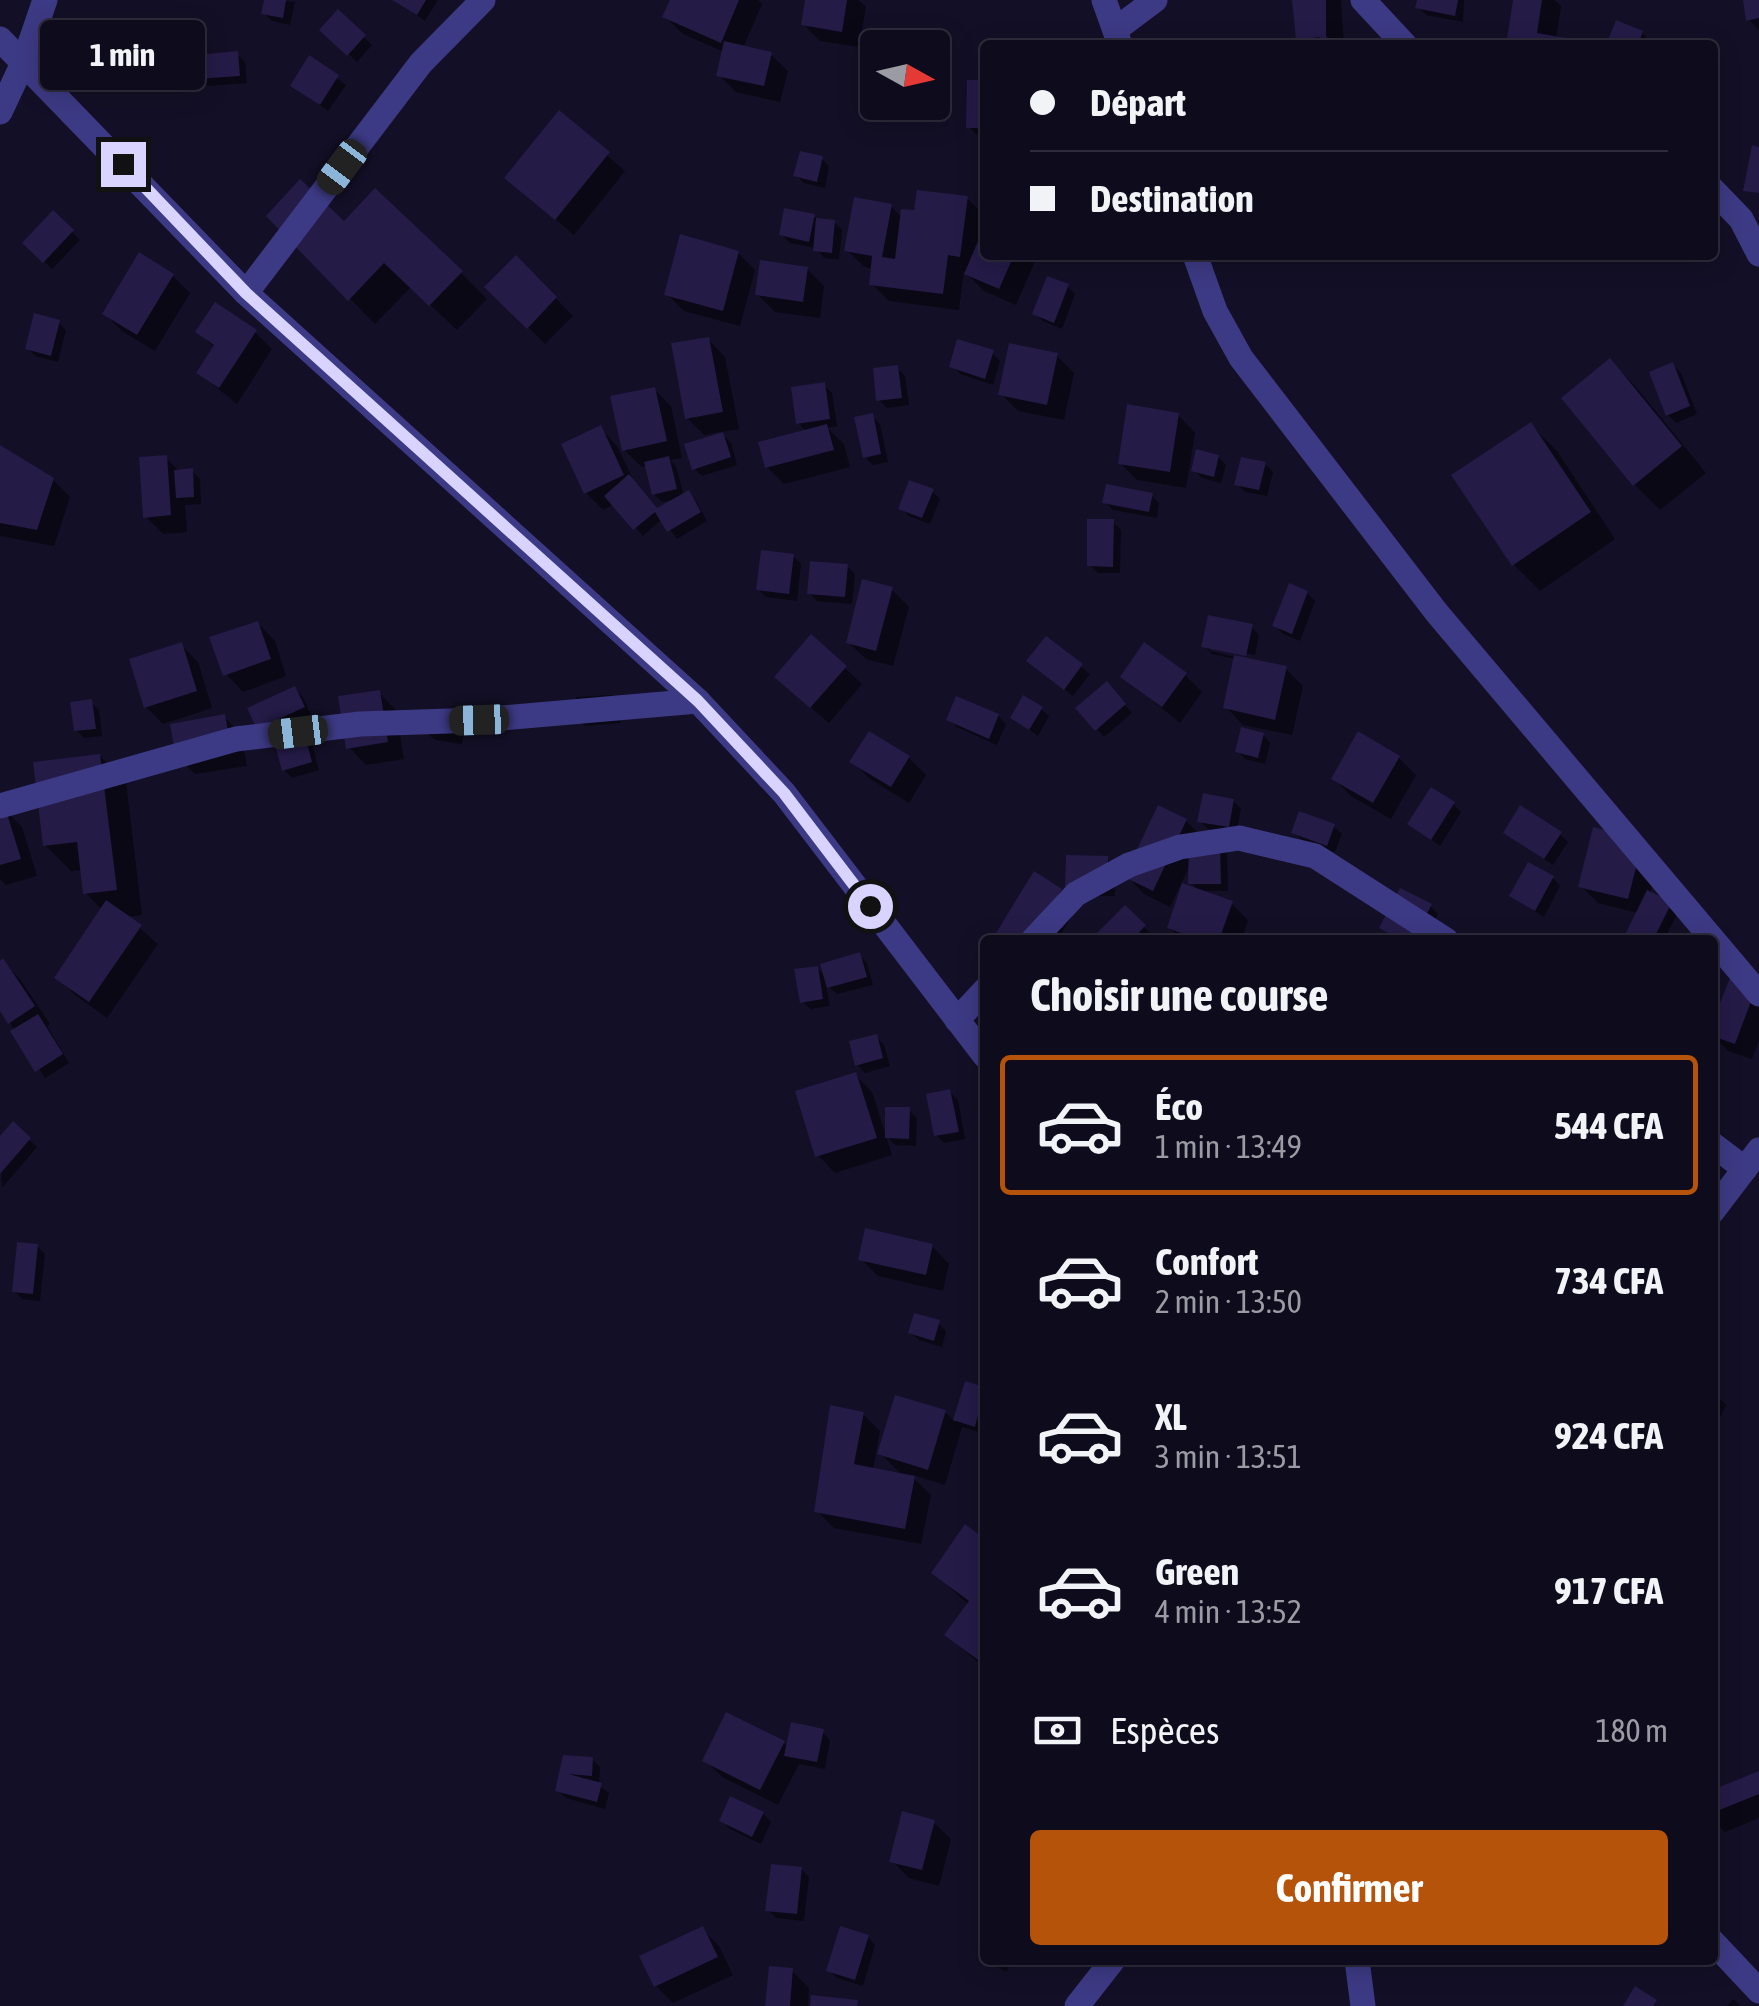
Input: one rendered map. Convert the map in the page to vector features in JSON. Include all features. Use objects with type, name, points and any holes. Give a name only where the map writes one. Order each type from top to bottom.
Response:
[{"type":"street","points":[[0,112],[24,61],[45,0]]},
{"type":"street","points":[[246,293],[421,63],[483,0]]},
{"type":"street","points":[[1104,0],[1118,37],[1154,0]]},
{"type":"street","points":[[1363,0],[1399,40]]},
{"type":"street","points":[[0,39],[246,293],[698,701],[784,793],[980,1050]]},
{"type":"street","points":[[1718,195],[1741,219],[1759,254]]},
{"type":"street","points":[[1197,260],[1215,311],[1241,358],[1436,612],[1709,935]]},
{"type":"street","points":[[0,806],[236,739],[360,724],[479,720],[698,701]]},
{"type":"street","points":[[1037,935],[1076,894],[1129,865],[1180,847],[1239,838],[1315,856],[1438,935]]},
{"type":"street","points":[[1718,946],[1759,994]]},
{"type":"street","points":[[957,1020],[980,995]]},
{"type":"street","points":[[1718,1146],[1752,1159],[1718,1204]]},
{"type":"street","points":[[1718,1948],[1759,1992]]},
{"type":"street","points":[[1077,2006],[1109,1965]]},
{"type":"street","points":[[1358,1965],[1363,2006]]},
{"type":"building","points":[[264,0],[286,0],[283,18],[261,14]]},
{"type":"building","points":[[392,0],[426,0],[417,15]]},
{"type":"building","points":[[670,0],[739,0],[721,43],[662,17]]},
{"type":"building","points":[[805,0],[847,0],[842,32],[801,25]]},
{"type":"building","points":[[1292,0],[1326,0],[1329,40],[1317,40],[1320,37],[1296,40]]},
{"type":"building","points":[[1417,0],[1458,0],[1455,16],[1415,8]]},
{"type":"building","points":[[1513,0],[1542,0],[1537,33],[1577,40],[1507,40]]},
{"type":"building","points":[[1743,0],[1759,0],[1759,18],[1746,21]]},
{"type":"building","points":[[338,9],[366,35],[347,56],[319,30]]},
{"type":"building","points":[[1616,20],[1643,31],[1640,40],[1608,40]]},
{"type":"building","points":[[724,41],[772,52],[764,86],[716,76]]},
{"type":"building","points":[[238,51],[240,76],[197,79],[196,55]]},
{"type":"building","points":[[309,55],[339,75],[320,105],[290,86]]},
{"type":"building","points":[[967,80],[980,80],[980,128],[966,128]]},
{"type":"building","points":[[559,110],[610,152],[555,220],[504,178]]},
{"type":"building","points":[[1752,145],[1759,147],[1759,193],[1743,191]]},
{"type":"building","points":[[800,151],[823,156],[817,182],[793,176]]},
{"type":"building","points":[[300,179],[344,221],[375,188],[463,271],[429,306],[384,263],[348,301],[266,216]]},
{"type":"building","points":[[917,190],[968,196],[960,257],[948,255],[943,294],[869,285],[872,256],[844,251],[854,197],[892,204],[882,257],[895,259],[901,209],[914,210]]},
{"type":"building","points":[[784,208],[815,214],[809,242],[779,235]]},
{"type":"building","points":[[53,210],[74,230],[43,263],[22,243]]},
{"type":"building","points":[[816,218],[835,220],[832,253],[813,251]]},
{"type":"building","points":[[680,234],[739,251],[723,311],[664,295]]},
{"type":"building","points":[[980,237],[980,260],[1012,260],[999,289],[964,274]]},
{"type":"building","points":[[139,252],[174,274],[137,335],[102,314]]},
{"type":"building","points":[[516,255],[557,297],[527,329],[484,287]]},
{"type":"building","points":[[760,260],[808,267],[803,302],[755,295]]},
{"type":"building","points":[[1047,276],[1069,284],[1054,323],[1032,314]]},
{"type":"building","points":[[215,302],[257,330],[219,388],[196,373],[214,345],[195,332]]},
{"type":"building","points":[[34,313],[60,320],[51,356],[25,349]]},
{"type":"building","points":[[709,337],[723,412],[685,419],[671,343]]},
{"type":"building","points":[[957,339],[994,350],[985,379],[949,367]]},
{"type":"building","points":[[1009,343],[1058,353],[1047,405],[998,395]]},
{"type":"building","points":[[1610,358],[1682,446],[1633,486],[1561,398]]},
{"type":"building","points":[[1673,362],[1690,406],[1666,416],[1649,372]]},
{"type":"building","points":[[898,365],[902,398],[876,401],[873,368]]},
{"type":"building","points":[[825,382],[830,419],[796,424],[791,387]]},
{"type":"building","points":[[655,387],[667,441],[622,451],[610,396]]},
{"type":"building","points":[[1127,404],[1179,413],[1170,472],[1118,464]]},
{"type":"building","points":[[873,413],[881,454],[863,458],[854,417]]},
{"type":"building","points":[[1531,422],[1591,512],[1512,566],[1451,475]]},
{"type":"building","points":[[827,424],[834,450],[765,468],[758,442]]},
{"type":"building","points":[[601,425],[624,475],[584,494],[561,444]]},
{"type":"building","points":[[723,432],[731,457],[692,470],[684,444]]},
{"type":"building","points":[[0,445],[54,478],[37,530],[0,523]]},
{"type":"building","points":[[1196,449],[1219,455],[1214,477],[1191,471]]},
{"type":"building","points":[[167,455],[171,515],[143,518],[139,457]]},
{"type":"building","points":[[669,456],[677,489],[652,495],[644,462]]},
{"type":"building","points":[[1241,457],[1266,462],[1259,490],[1234,485]]},
{"type":"building","points":[[193,468],[194,497],[176,498],[174,470]]},
{"type":"building","points":[[629,474],[657,508],[689,490],[701,512],[667,532],[655,512],[633,530],[604,496]]},
{"type":"building","points":[[909,480],[934,489],[922,518],[898,509]]},
{"type":"building","points":[[1106,484],[1153,493],[1149,512],[1102,503]]},
{"type":"building","points":[[1087,519],[1114,519],[1113,567],[1087,566]]},
{"type":"building","points":[[761,550],[794,554],[789,594],[756,590]]},
{"type":"building","points":[[810,561],[848,564],[845,597],[807,594]]},
{"type":"building","points":[[862,579],[893,587],[876,651],[846,643]]},
{"type":"building","points":[[1289,583],[1308,591],[1292,634],[1272,626]]},
{"type":"building","points":[[1208,615],[1253,624],[1246,656],[1201,647]]},
{"type":"building","points":[[258,621],[271,659],[223,676],[209,637]]},
{"type":"building","points":[[811,634],[847,666],[810,708],[774,677]]},
{"type":"building","points":[[1046,636],[1083,664],[1064,690],[1026,661]]},
{"type":"building","points":[[182,642],[197,691],[144,708],[129,659]]},
{"type":"building","points":[[1144,642],[1187,673],[1162,707],[1120,677]]},
{"type":"building","points":[[1234,655],[1287,666],[1275,720],[1223,708]]},
{"type":"building","points":[[1107,681],[1126,704],[1095,731],[1075,708]]},
{"type":"building","points":[[295,686],[305,707],[257,729],[247,708]]},
{"type":"building","points":[[380,690],[388,742],[346,749],[338,696]]},
{"type":"building","points":[[1023,695],[1043,707],[1029,730],[1010,718]]},
{"type":"building","points":[[956,696],[999,714],[989,739],[946,720]]},
{"type":"building","points":[[92,699],[96,729],[74,731],[70,702]]},
{"type":"building","points":[[225,714],[231,749],[176,758],[170,724]]},
{"type":"building","points":[[1241,727],[1264,733],[1258,758],[1235,752]]},
{"type":"building","points":[[869,731],[910,756],[891,787],[849,762]]},
{"type":"building","points":[[1358,731],[1400,756],[1373,803],[1331,779]]},
{"type":"building","points":[[304,732],[312,762],[282,771],[274,741]]},
{"type":"building","points":[[100,754],[117,890],[83,894],[77,842],[43,846],[33,762]]},
{"type":"building","points":[[1431,787],[1455,802],[1431,840],[1407,824]]},
{"type":"building","points":[[1203,793],[1234,799],[1229,827],[1197,822]]},
{"type":"building","points":[[1158,805],[1187,819],[1153,891],[1124,877]]},
{"type":"building","points":[[1520,805],[1562,832],[1544,859],[1503,833]]},
{"type":"building","points":[[5,807],[21,859],[0,865],[0,809]]},
{"type":"building","points":[[1299,811],[1335,824],[1327,846],[1291,833]]},
{"type":"building","points":[[1593,827],[1643,840],[1628,899],[1578,887]]},
{"type":"building","points":[[1189,842],[1220,842],[1221,884],[1188,884]]},
{"type":"building","points":[[1066,855],[1108,856],[1108,889],[1065,889]]},
{"type":"building","points":[[1528,862],[1554,876],[1535,911],[1509,896]]},
{"type":"building","points":[[1034,871],[1062,889],[1033,935],[996,933]]},
{"type":"building","points":[[1182,883],[1233,901],[1221,935],[1187,935],[1167,928]]},
{"type":"building","points":[[1400,888],[1432,904],[1416,935],[1392,935],[1379,928]]},
{"type":"building","points":[[1647,890],[1672,902],[1656,935],[1625,935]]},
{"type":"building","points":[[106,900],[142,925],[89,1002],[54,978]]},
{"type":"building","points":[[1125,905],[1146,925],[1137,935],[1095,935]]},
{"type":"building","points":[[860,952],[867,977],[827,988],[820,964]]},
{"type":"building","points":[[3,958],[35,1006],[8,1024],[0,1011]]},
{"type":"building","points":[[818,966],[823,999],[800,1003],[794,969]]},
{"type":"building","points":[[1730,978],[1756,988],[1735,1044],[1718,1038],[1718,1008]]},
{"type":"building","points":[[38,1014],[63,1054],[35,1072],[10,1031]]},
{"type":"building","points":[[877,1034],[883,1058],[855,1066],[849,1041]]},
{"type":"building","points":[[856,1072],[877,1138],[815,1157],[795,1091]]},
{"type":"building","points":[[950,1089],[959,1132],[934,1136],[926,1094]]},
{"type":"building","points":[[885,1107],[910,1107],[909,1139],[885,1138]]},
{"type":"building","points":[[13,1121],[31,1138],[0,1174],[0,1136]]},
{"type":"building","points":[[865,1228],[933,1244],[926,1275],[858,1260]]},
{"type":"building","points":[[17,1242],[38,1244],[33,1294],[12,1292]]},
{"type":"building","points":[[914,1313],[940,1320],[934,1341],[908,1333]]},
{"type":"building","points":[[965,1381],[980,1386],[975,1427],[953,1420]]},
{"type":"building","points":[[895,1395],[946,1410],[928,1470],[877,1454]]},
{"type":"building","points":[[830,1405],[864,1412],[854,1464],[915,1476],[905,1529],[814,1512]]},
{"type":"building","points":[[965,1524],[980,1535],[980,1661],[944,1635],[969,1601],[931,1573]]},
{"type":"building","points":[[726,1712],[785,1741],[760,1790],[702,1761]]},
{"type":"building","points":[[791,1722],[824,1729],[817,1762],[784,1756]]},
{"type":"building","points":[[563,1755],[593,1757],[592,1776],[568,1774],[602,1783],[597,1802],[555,1791]]},
{"type":"building","points":[[1759,1771],[1759,1794],[1718,1811],[1718,1788]]},
{"type":"building","points":[[730,1796],[764,1812],[752,1837],[719,1821]]},
{"type":"building","points":[[902,1811],[935,1820],[922,1870],[889,1862]]},
{"type":"building","points":[[771,1864],[802,1867],[797,1914],[765,1911]]},
{"type":"building","points":[[703,1926],[718,1957],[654,1987],[639,1956]]},
{"type":"building","points":[[840,1926],[869,1935],[855,1980],[826,1971]]},
{"type":"building","points":[[769,1966],[793,1968],[790,2006],[765,2006]]},
{"type":"building","points":[[1635,1986],[1657,2000],[1653,2006],[1623,2006]]},
{"type":"building","points":[[811,1995],[858,2000],[857,2006],[810,2006]]},
{"type":"route","points":[[123,164],[246,293],[698,701],[784,793],[870,906]]}]
